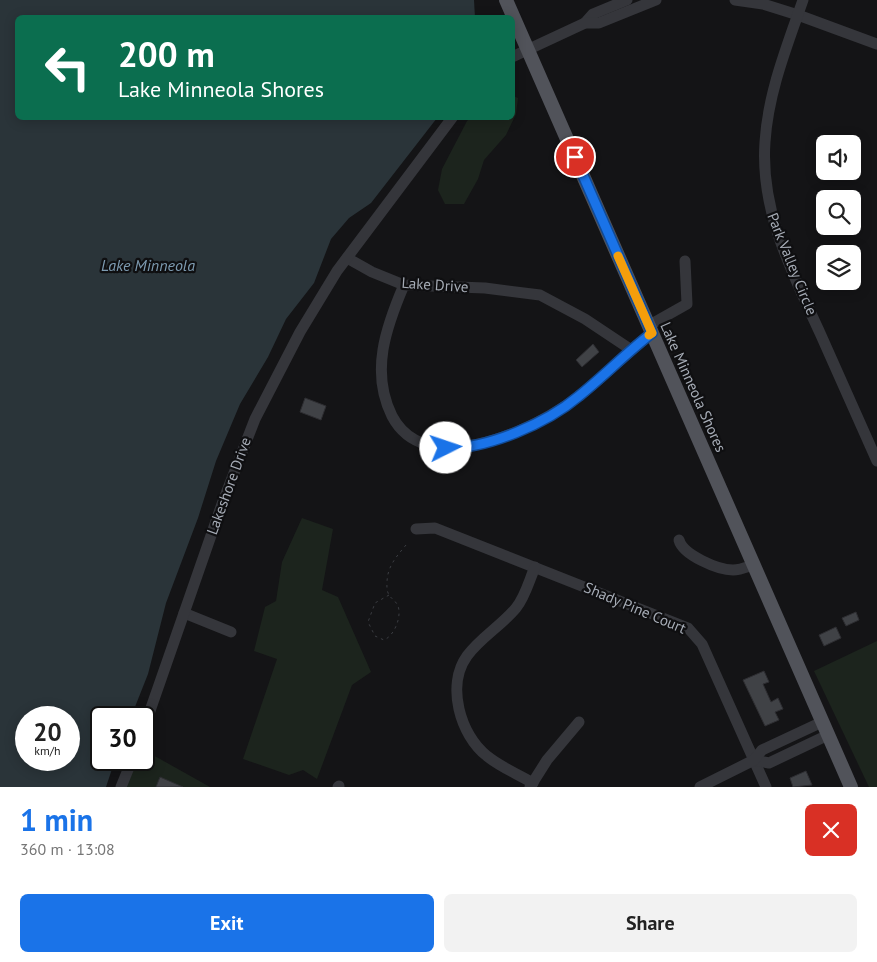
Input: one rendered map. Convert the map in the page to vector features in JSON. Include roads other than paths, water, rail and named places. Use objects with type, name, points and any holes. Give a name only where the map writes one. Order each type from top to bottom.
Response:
[{"type":"main road","name":"Lake Minneola Shores","points":[[506,0],[513,15]]},
{"type":"main road","name":"Lake Minneola Shores","points":[[515,20],[851,787]]},
{"type":"street","points":[[585,24],[593,14],[627,0]]},
{"type":"street","points":[[515,56],[585,24],[599,23],[656,0]]},
{"type":"street","points":[[734,0],[761,2],[877,44]]},
{"type":"street","name":"Park Valley Circle","points":[[803,0],[775,83],[766,125],[764,165],[768,202],[772,220],[797,283],[877,461]]},
{"type":"street","points":[[347,258],[450,120]]},
{"type":"street","name":"Lake Drive","points":[[347,258],[372,272],[404,285],[485,288],[540,295],[585,319],[630,349]]},
{"type":"street","name":"Lakeshore Drive","points":[[152,706],[234,471],[255,419],[300,332],[347,258]]},
{"type":"street","points":[[404,285],[382,351],[380,376],[382,392],[393,418],[405,432],[422,442],[446,448],[461,448],[506,435],[542,420],[580,396],[650,329],[687,304],[685,261]]},
{"type":"street","name":"Shady Pine Court","points":[[416,529],[435,528],[680,623],[696,634],[766,787]]},
{"type":"street","points":[[679,540],[683,549],[690,555],[726,569],[735,570],[753,565]]},
{"type":"street","points":[[535,567],[521,601],[468,654],[458,672],[456,683],[458,707],[470,735],[480,749],[487,756],[532,785],[547,760],[579,722]]},
{"type":"street","points":[[184,613],[231,632]]},
{"type":"street","points":[[700,787],[754,760],[762,750],[822,722]]},
{"type":"street","points":[[754,760],[769,763],[828,736]]},
{"type":"street","points":[[784,740],[790,753]]},
{"type":"street","points":[[121,787],[128,771]]},
{"type":"water","name":"Lake Minneola","points":[[0,0],[474,0],[475,15],[15,15],[15,120],[435,120],[371,203],[349,218],[331,239],[314,283],[286,319],[268,357],[240,404],[216,461],[198,518],[166,603],[148,674],[135,706],[90,706],[90,771],[111,771],[106,787],[0,787]]}]
